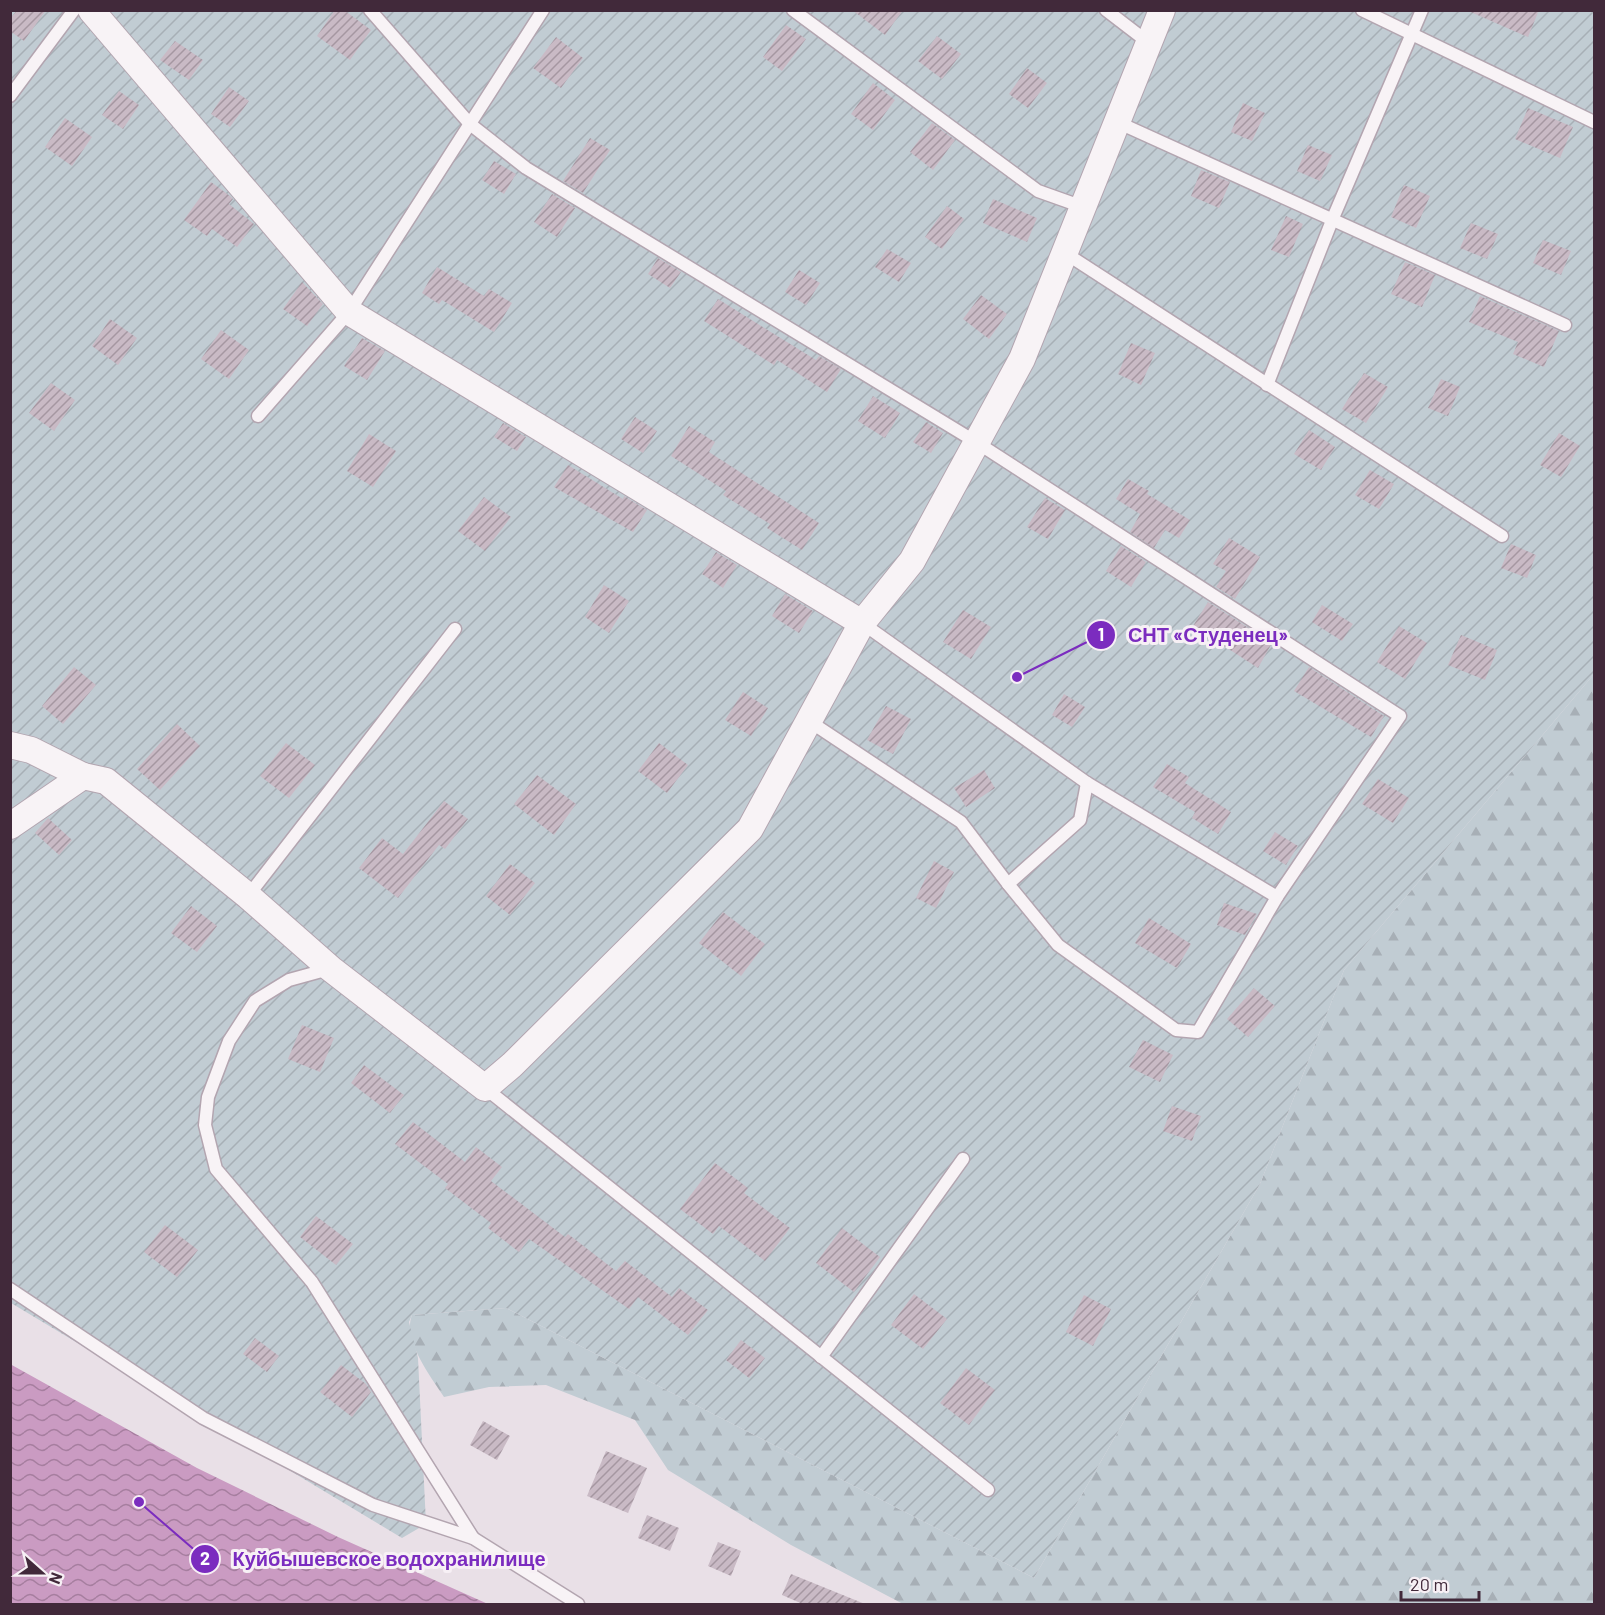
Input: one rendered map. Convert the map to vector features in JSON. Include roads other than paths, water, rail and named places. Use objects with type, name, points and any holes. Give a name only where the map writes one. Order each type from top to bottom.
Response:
[{"type":"street","points":[[90,10],[349,312],[862,622]]},
{"type":"street","points":[[10,745],[31,750],[83,776],[106,781],[248,896],[330,969],[485,1088],[512,1065],[750,830],[862,622],[912,561],[1022,359],[1162,10]]},
{"type":"street","points":[[10,826],[83,776]]},
{"type":"lane","points":[[10,96],[74,10]]},
{"type":"lane","points":[[370,10],[470,124],[526,168],[976,442],[1400,716],[1277,897],[1198,1032],[1176,1030],[1058,945],[961,822],[808,721]]},
{"type":"lane","points":[[258,416],[349,312],[543,10]]},
{"type":"lane","points":[[793,10],[1038,191],[1083,207]]},
{"type":"lane","points":[[1106,10],[1149,43]]},
{"type":"lane","points":[[1362,10],[1594,122]]},
{"type":"lane","points":[[1267,385],[1333,218],[1422,10]]},
{"type":"lane","points":[[1117,122],[1565,325]]},
{"type":"lane","points":[[1065,253],[1502,536]]},
{"type":"lane","points":[[862,622],[1087,783],[1277,897]]},
{"type":"lane","points":[[248,896],[455,628]]},
{"type":"lane","points":[[1008,884],[1080,820],[1087,783]]},
{"type":"lane","points":[[330,969],[289,980],[255,1001],[230,1041],[208,1097],[205,1125],[216,1169],[312,1282],[473,1538]]},
{"type":"lane","points":[[485,1088],[988,1490]]},
{"type":"lane","points":[[821,1357],[963,1160]]},
{"type":"lane","points":[[10,1289],[203,1419],[373,1505],[473,1538],[578,1605]]},
{"type":"water","points":[[10,1364],[197,1468],[338,1537],[488,1604],[11,1604]]},
{"type":"place","name":"СНТ «Студенец»","points":[[1017,677]]},
{"type":"place","name":"Куйбышевское водохранилище","points":[[139,1502]]}]
